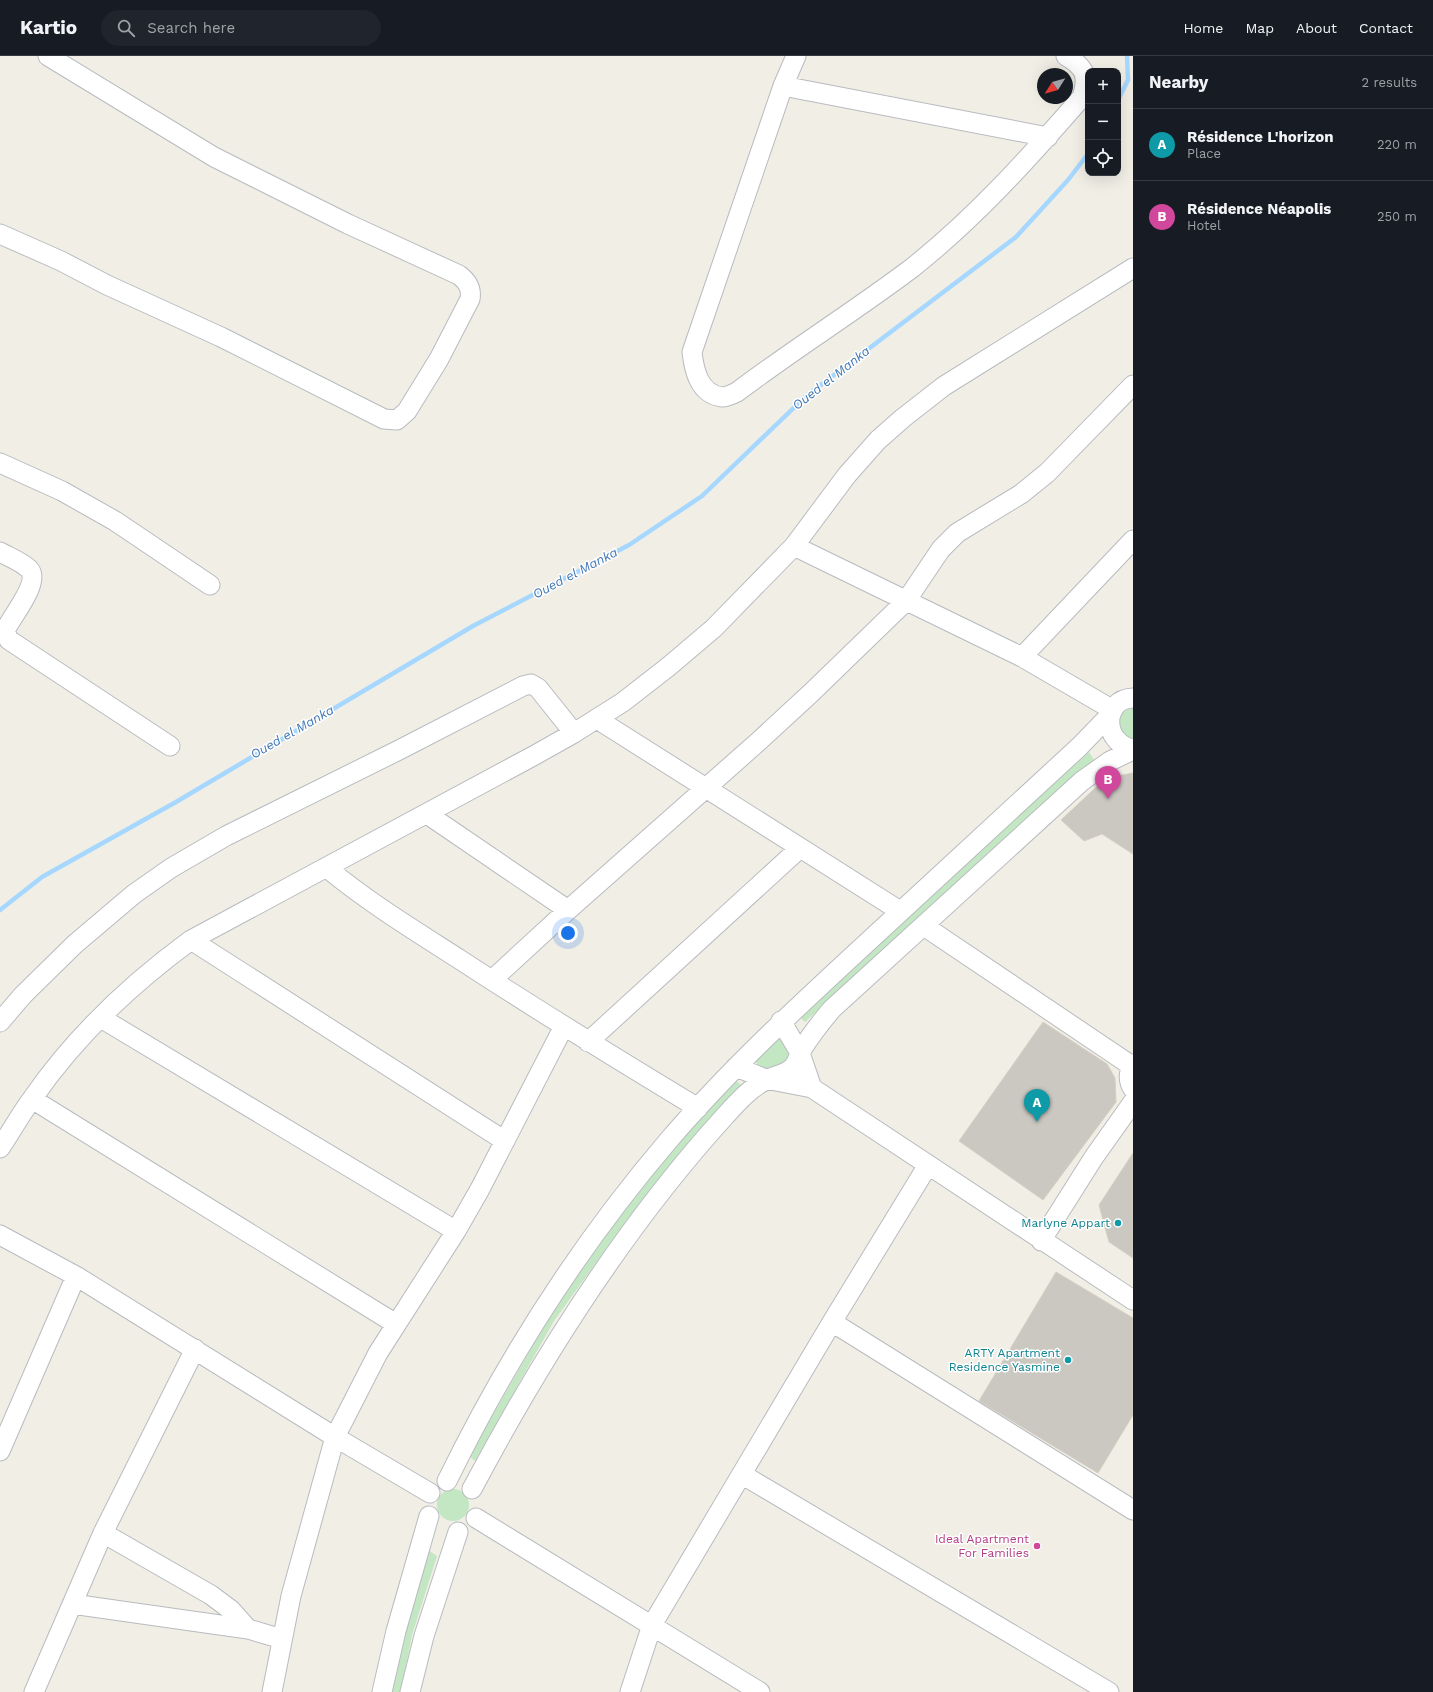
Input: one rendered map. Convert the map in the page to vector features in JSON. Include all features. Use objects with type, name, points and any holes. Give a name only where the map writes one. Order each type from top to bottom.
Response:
[{"type":"street","points":[[0,234],[61,261],[107,285],[221,337],[384,419],[391,420],[396,420],[407,412],[439,359],[470,299],[471,289],[459,275],[348,224],[214,157],[48,56]]},
{"type":"street","points":[[796,56],[783,86],[692,352],[694,370],[699,381],[710,393],[723,397],[737,392],[912,268],[977,212],[1048,137],[1082,97],[1085,89],[1084,71],[1077,62],[1066,56]]},
{"type":"street","points":[[783,86],[1048,137]]},
{"type":"street","points":[[0,1148],[32,1099],[67,1055],[101,1018],[164,960],[191,940],[427,814],[574,733],[623,702],[662,672],[714,628],[794,546],[847,475],[878,440],[903,418],[944,386],[1133,268]]},
{"type":"street","points":[[492,980],[568,910],[811,693],[906,601],[946,543],[957,533],[1035,484],[1133,385]]},
{"type":"street","points":[[0,463],[62,492],[109,517],[210,585]]},
{"type":"street","points":[[1022,657],[1133,540]]},
{"type":"street","points":[[794,546],[1022,657],[1112,712]]},
{"type":"street","points":[[0,552],[25,566],[32,573],[33,578],[30,589],[6,629],[6,634],[9,640],[170,746]]},
{"type":"street","points":[[0,1022],[23,995],[74,944],[134,894],[171,868],[226,836],[400,750],[523,686],[531,684],[538,688],[574,733]]},
{"type":"street","points":[[447,1481],[489,1401],[554,1293],[607,1218],[668,1142],[736,1067],[781,1021],[1079,747],[1118,705],[1132,697]]},
{"type":"street","points":[[1112,712],[1109,724],[1111,734],[1117,742],[1133,749]]},
{"type":"street","points":[[597,719],[900,911]]},
{"type":"street","points":[[472,1489],[512,1416],[548,1356],[605,1269],[640,1219],[724,1118],[748,1093],[766,1080],[786,1073],[793,1068],[800,1053],[818,1026],[832,1010],[1096,770],[1110,760],[1133,749]]},
{"type":"street","points":[[427,814],[568,910]]},
{"type":"street","points":[[588,1042],[800,848]]},
{"type":"street","points":[[327,868],[379,907],[588,1042],[698,1108]]},
{"type":"street","points":[[924,926],[1133,1065],[1129,1079],[1133,1090]]},
{"type":"street","points":[[191,940],[505,1141]]},
{"type":"street","points":[[101,1018],[456,1231]]},
{"type":"street","points":[[781,1021],[800,1053],[812,1088]]},
{"type":"street","points":[[272,1692],[291,1596],[335,1436],[364,1377],[456,1231],[505,1141],[564,1026]]},
{"type":"street","points":[[736,1067],[766,1080],[812,1088],[1041,1241],[1133,1300]]},
{"type":"street","points":[[32,1099],[396,1324]]},
{"type":"street","points":[[1041,1241],[1094,1157],[1133,1102]]},
{"type":"street","points":[[630,1692],[652,1625],[743,1475],[832,1322],[928,1165]]},
{"type":"street","points":[[0,1235],[76,1276],[430,1493]]},
{"type":"street","points":[[0,1451],[76,1276]]},
{"type":"street","points":[[832,1322],[1133,1510]]},
{"type":"street","points":[[34,1692],[103,1533],[194,1349]]},
{"type":"street","points":[[743,1475],[1109,1692]]},
{"type":"street","points":[[447,1481],[456,1481],[465,1484],[472,1489],[477,1498],[478,1508],[476,1518],[468,1527],[458,1532],[449,1532],[440,1529],[433,1523],[427,1508],[430,1493],[438,1485],[447,1481]]},
{"type":"street","points":[[382,1692],[396,1631],[429,1516]]},
{"type":"street","points":[[476,1518],[760,1692]]},
{"type":"street","points":[[410,1692],[424,1636],[458,1532]]},
{"type":"street","points":[[103,1533],[211,1594],[230,1610],[248,1629]]},
{"type":"street","points":[[72,1604],[248,1629],[282,1639]]},
{"type":"green space","points":[[1133,708],[1133,738],[1127,737],[1122,733],[1118,724],[1122,714],[1126,710]]},
{"type":"green space","points":[[1089,752],[1094,760],[805,1022],[799,1016]]},
{"type":"green space","points":[[780,1035],[788,1046],[790,1057],[786,1066],[769,1071],[762,1068],[753,1060]]},
{"type":"green space","points":[[735,1080],[742,1086],[665,1172],[613,1239],[554,1321],[475,1461],[469,1456],[547,1321],[605,1234],[659,1166]]},
{"type":"green space","points":[[453,1489],[464,1494],[469,1505],[464,1516],[453,1521],[442,1516],[437,1505],[442,1494]]},
{"type":"green space","points":[[428,1550],[437,1556],[412,1635],[401,1692],[391,1692],[402,1635]]},
{"type":"building","points":[[1133,773],[1133,854],[1102,834],[1084,841],[1061,820],[1106,778]]},
{"type":"building","points":[[1043,1022],[1107,1064],[1115,1078],[1116,1102],[1043,1200],[959,1141]]},
{"type":"building","name":"Marlyne Appart","points":[[1133,1153],[1133,1258],[1109,1242],[1099,1205]]},
{"type":"building","name":"ARTY Apartment Residence Yasmine","points":[[1056,1272],[1133,1318],[1133,1415],[1098,1473],[979,1401]]},
{"type":"waterway","name":"Oued el Manka","points":[[1121,94],[1128,80],[1127,56]]},
{"type":"waterway","name":"Oued el Manka","points":[[0,910],[42,877],[176,802],[473,626],[629,545],[702,496],[805,397],[1016,237],[1068,180],[1085,158]]},
{"type":"place","name":"Résidence Néapolis","points":[[1108,799]]},
{"type":"place","name":"Résidence L'horizon","points":[[1037,1122]]},
{"type":"place","name":"Marlyne Appart","points":[[1118,1223]]},
{"type":"place","name":"ARTY Apartment Residence Yasmine","points":[[1068,1360]]},
{"type":"place","name":"Ideal Apartment For Families","points":[[1037,1546]]}]
